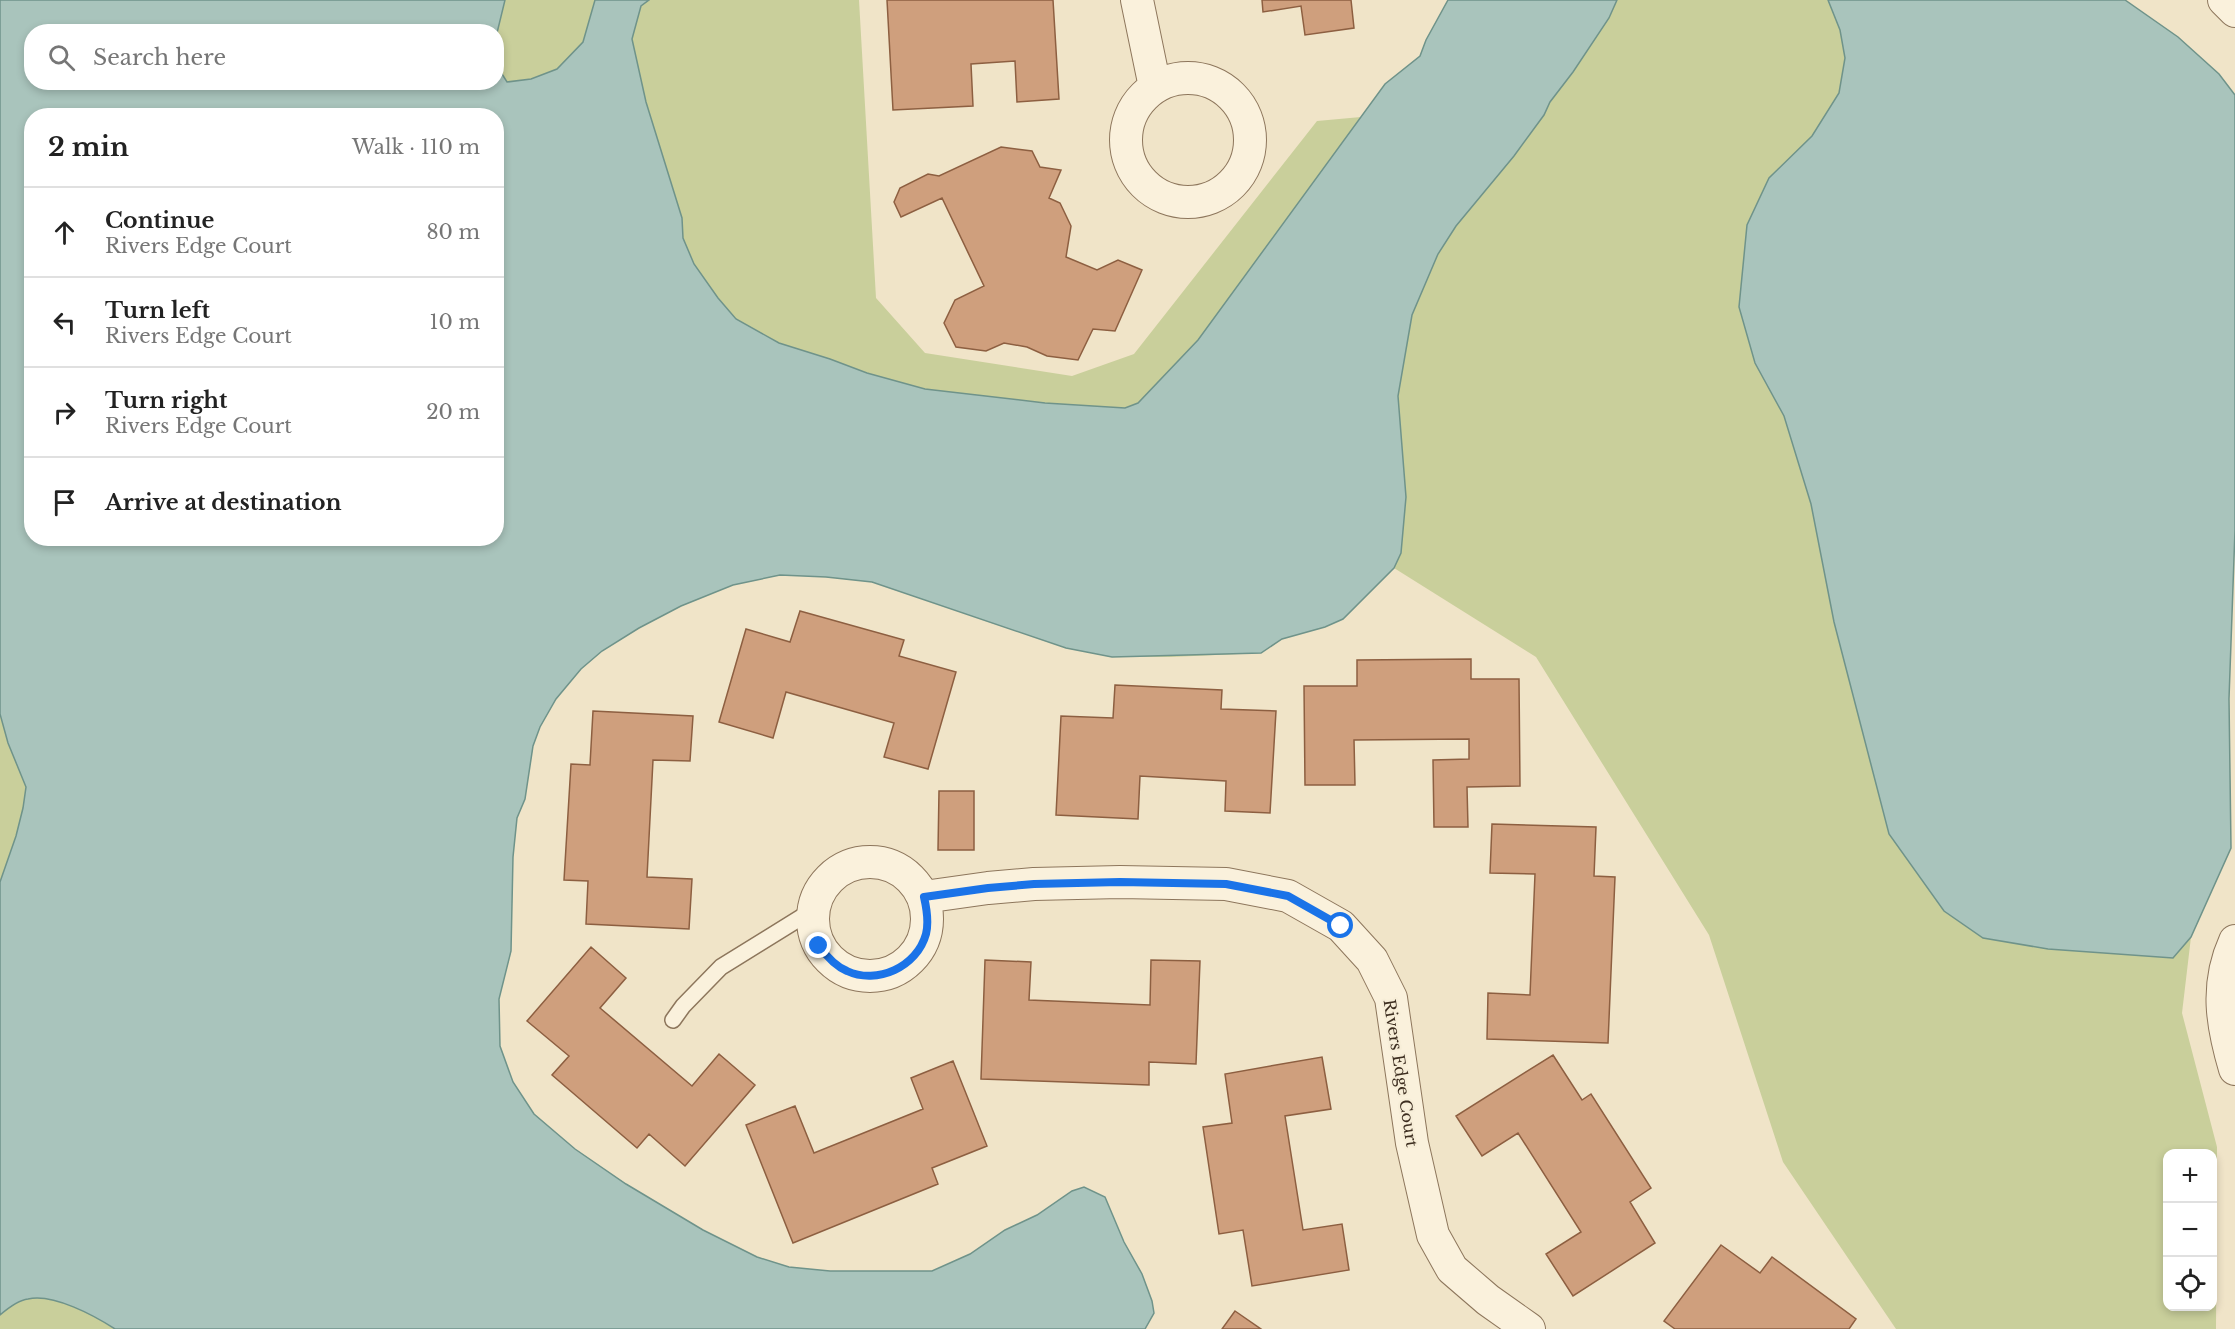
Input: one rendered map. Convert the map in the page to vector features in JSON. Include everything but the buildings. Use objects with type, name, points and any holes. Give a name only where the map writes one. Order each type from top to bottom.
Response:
[{"type":"street","points":[[1137,0],[1155,87]]},
{"type":"street","points":[[2224,0],[2235,11]]},
{"type":"street","points":[[864,861],[883,862],[900,869],[914,881],[924,897],[928,916],[926,935],[917,953],[903,966],[886,974],[866,977],[848,972],[831,962],[819,946],[813,928],[813,910],[819,892],[830,876],[846,866],[864,861]]},
{"type":"street","name":"Rivers Edge Court","points":[[924,897],[1034,884],[1120,882],[1226,884],[1288,896],[1341,926],[1372,960],[1391,998],[1412,1143],[1433,1234],[1452,1269],[1488,1300],[1529,1329]]},
{"type":"street","points":[[2235,941],[2222,990],[2224,1031],[2235,1069]]},
{"type":"lane","points":[[673,1020],[683,1006],[721,967],[813,910]]},
{"type":"green space","points":[[0,0],[859,0],[876,298],[925,353],[1072,376],[1134,354],[1317,121],[1361,117],[1385,84],[1420,56],[1448,0],[2125,0],[2211,67],[2235,95],[2235,530],[2229,699],[2231,848],[2191,937],[2182,1013],[2217,1149],[2163,1149],[2163,1311],[2216,1311],[2216,1329],[1896,1329],[1783,1162],[1709,935],[1536,657],[1394,568],[1343,619],[1325,627],[1282,639],[1261,653],[1171,657],[1112,657],[1066,648],[872,582],[780,575],[733,585],[681,606],[602,651],[581,669],[556,699],[540,727],[533,746],[525,799],[517,818],[513,857],[511,951],[499,999],[500,1046],[513,1082],[534,1114],[576,1150],[626,1184],[703,1230],[758,1257],[789,1267],[830,1271],[932,1271],[970,1254],[1005,1230],[1037,1215],[1072,1191],[1084,1187],[1105,1197],[1124,1242],[1142,1274],[1154,1313],[1145,1329],[0,1329]]},
{"type":"water","points":[[0,0],[505,0],[499,24],[24,24],[24,90],[504,90],[504,77],[507,82],[531,79],[557,69],[583,42],[595,0],[649,0],[641,6],[632,39],[646,102],[682,218],[683,238],[694,264],[736,319],[779,343],[867,373],[925,389],[1045,403],[1125,408],[1138,403],[1198,340],[1385,84],[1420,56],[1448,0],[1617,0],[1609,18],[1550,102],[1544,115],[1514,156],[1456,226],[1438,254],[1412,315],[1398,396],[1406,497],[1401,553],[1394,568],[1343,619],[1325,627],[1282,639],[1261,653],[1112,657],[1066,648],[872,582],[780,575],[733,585],[681,606],[602,651],[581,669],[556,699],[540,727],[533,746],[525,799],[517,818],[513,857],[511,951],[499,999],[500,1046],[513,1082],[534,1114],[575,1149],[626,1184],[703,1230],[757,1257],[789,1267],[830,1271],[932,1271],[970,1254],[1005,1230],[1037,1215],[1072,1191],[1084,1187],[1105,1197],[1124,1242],[1142,1274],[1154,1313],[1145,1329],[115,1329],[61,1302],[38,1298],[21,1301],[0,1315],[0,882],[16,836],[26,787],[8,743],[0,714]]},
{"type":"water","points":[[1828,0],[2125,0],[2178,37],[2219,74],[2235,95],[2235,530],[2229,699],[2231,848],[2191,937],[2173,958],[2048,949],[1983,938],[1944,911],[1889,834],[1834,622],[1811,504],[1784,416],[1755,363],[1739,307],[1747,225],[1769,178],[1812,136],[1839,93],[1845,58],[1840,30]]},
{"type":"route","points":[[819,946],[831,962],[848,972],[866,977],[886,974],[903,966],[917,953],[926,935],[928,916],[924,897],[1034,884],[1120,882],[1226,884],[1288,896],[1341,926]]}]
